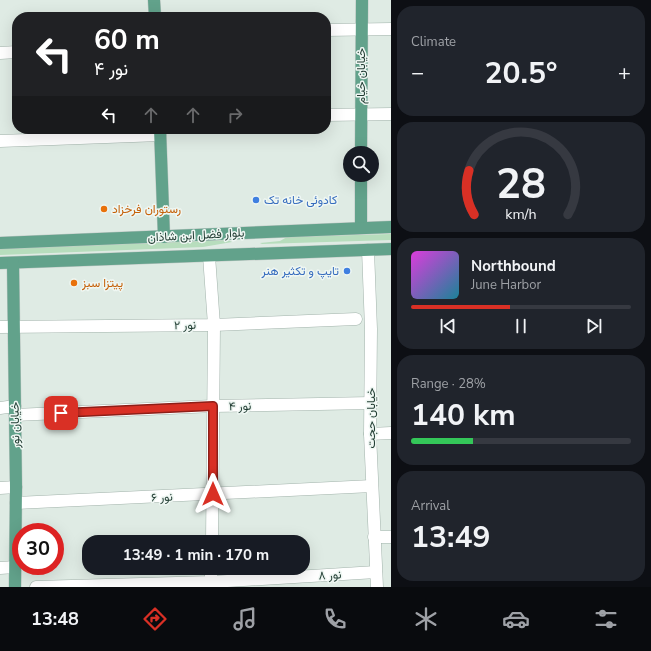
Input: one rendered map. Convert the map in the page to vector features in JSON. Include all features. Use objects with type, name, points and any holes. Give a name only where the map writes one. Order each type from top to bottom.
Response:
[{"type":"main road","points":[[154,0],[154,12]]},
{"type":"main road","name":"خیابان خیام","points":[[361,146],[362,0]]},
{"type":"main road","points":[[160,134],[164,237]]},
{"type":"main road","points":[[361,182],[361,227]]},
{"type":"main road","name":"بلوار فضل ابن شاذان","points":[[0,243],[391,226]]},
{"type":"main road","points":[[250,233],[253,254]]},
{"type":"main road","name":"بلوار فضل ابن شاذان","points":[[0,263],[391,249]]},
{"type":"main road","name":"خیابان نور","points":[[13,263],[16,523]]},
{"type":"main road","name":"خیابان نور","points":[[15,575],[15,587]]},
{"type":"street","points":[[331,30],[391,29]]},
{"type":"street","points":[[0,53],[12,52]]},
{"type":"street","points":[[331,115],[391,114]]},
{"type":"street","points":[[0,141],[128,134]]},
{"type":"street","name":"خیابان حجت","points":[[368,250],[371,403],[370,434],[376,587]]},
{"type":"street","points":[[209,256],[214,325],[212,535]]},
{"type":"street","name":"نور ۲","points":[[0,328],[214,325],[356,319]]},
{"type":"street","name":"نور ۴","points":[[0,408],[15,411],[371,403]]},
{"type":"street","points":[[370,434],[391,433]]},
{"type":"street","name":"نور ۶","points":[[16,503],[213,495],[372,486]]},
{"type":"street","points":[[0,488],[16,487]]},
{"type":"street","points":[[374,537],[391,537]]},
{"type":"street","points":[[0,568],[12,567]]},
{"type":"street","name":"نور ۸","points":[[36,587],[263,583],[376,572]]},
{"type":"green space","points":[[391,234],[391,240],[260,243],[280,241],[287,237]]},
{"type":"green space","points":[[228,240],[232,242],[203,247],[0,255],[0,249]]},
{"type":"place","name":"کادوئی خانه تک","points":[[256,200]]},
{"type":"place","name":"رستوران فرخزاد","points":[[104,209]]},
{"type":"place","name":"تایپ و تکثیر هنر","points":[[347,271]]},
{"type":"place","name":"پیتزا سبز","points":[[74,283]]},
{"type":"route","points":[[61,413],[213,406],[213,494]]}]
